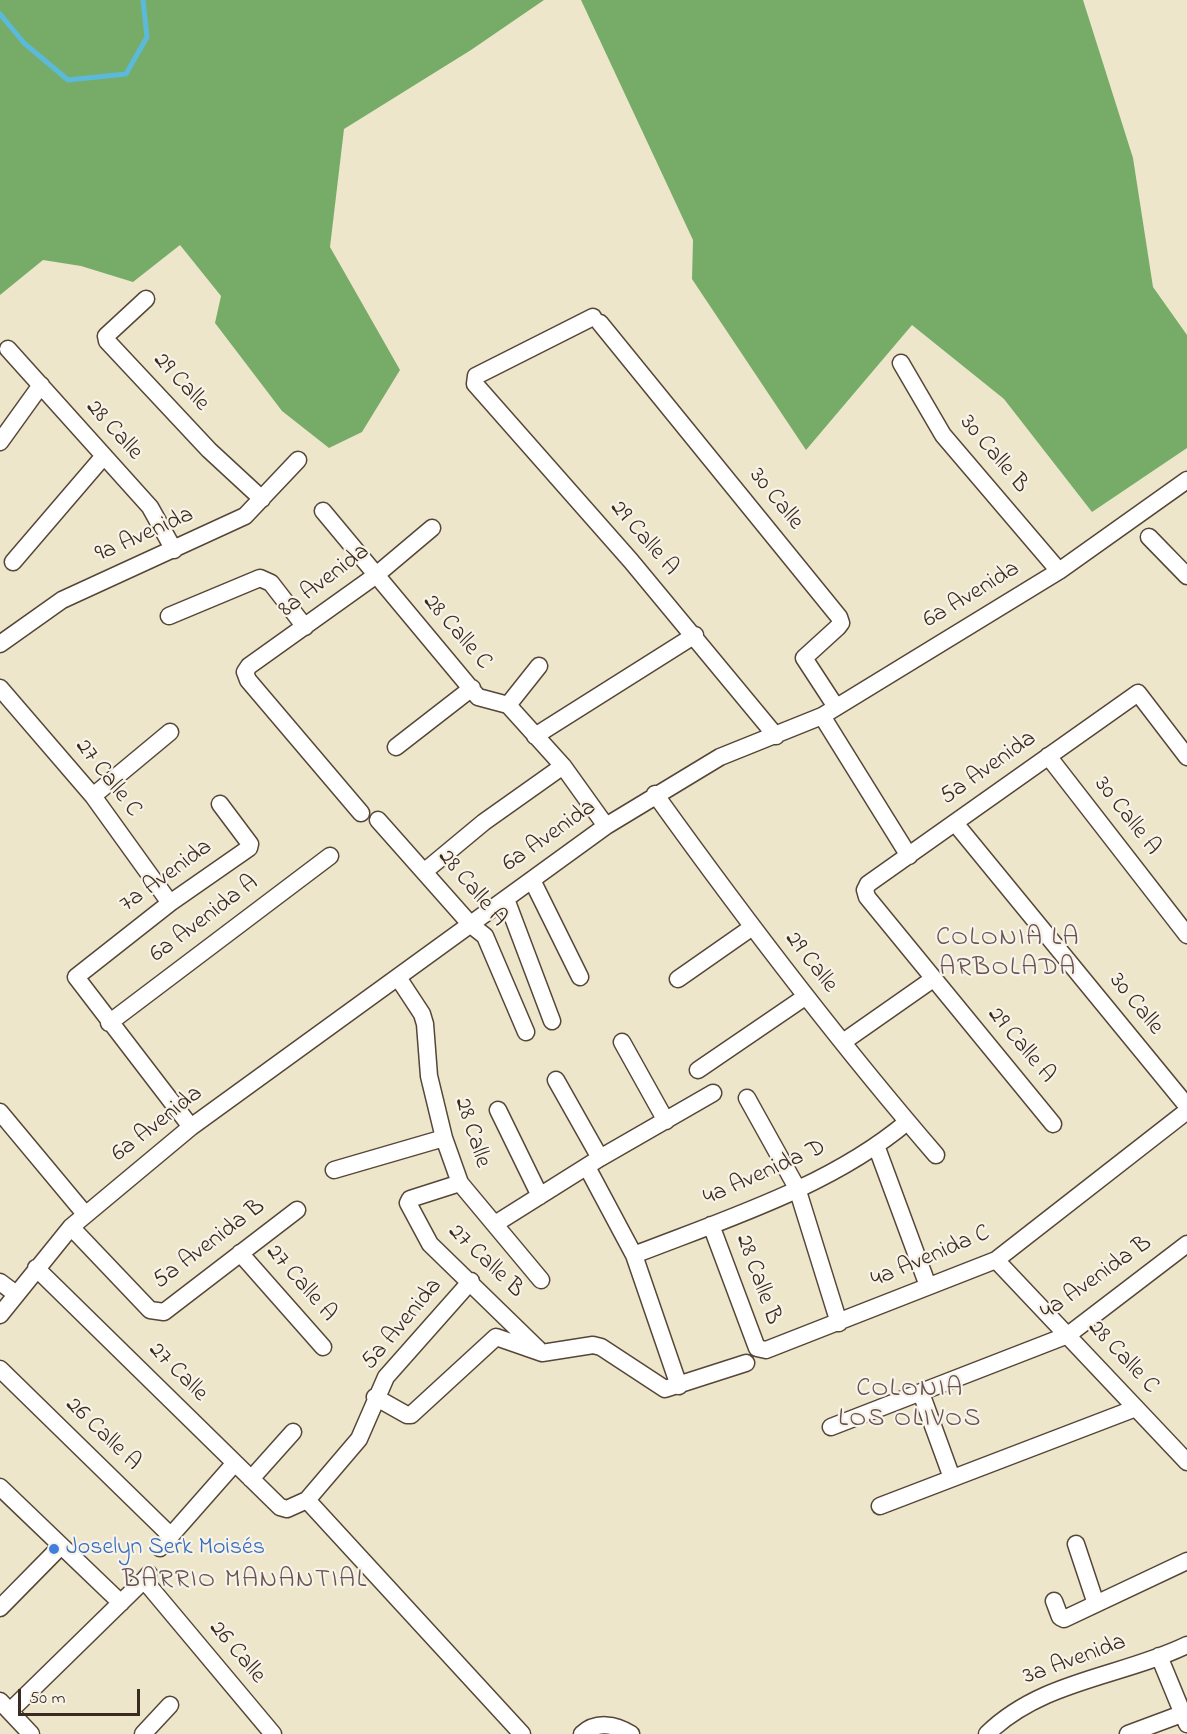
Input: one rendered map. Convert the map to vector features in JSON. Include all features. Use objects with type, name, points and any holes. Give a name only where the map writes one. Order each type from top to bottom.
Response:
[{"type":"street","name":"29 Calle","points":[[146,299],[106,336],[107,341],[209,450],[262,499]]},
{"type":"street","name":"29 Calle A","points":[[596,320],[476,376],[475,384],[695,635],[776,736]]},
{"type":"street","name":"30 Calle","points":[[596,320],[839,617],[841,623],[838,627],[804,658],[829,712],[909,856]]},
{"type":"street","name":"28 Calle","points":[[8,349],[154,511],[174,550]]},
{"type":"street","name":"30 Calle B","points":[[902,363],[943,435],[1059,571]]},
{"type":"street","points":[[0,442],[41,384]]},
{"type":"street","points":[[13,562],[103,457]]},
{"type":"street","name":"9a Avenida","points":[[0,644],[62,600],[237,520],[262,499],[298,460]]},
{"type":"street","name":"6a Avenida","points":[[0,1315],[71,1227],[191,1127],[399,979],[606,826],[655,794],[720,757],[776,736],[829,712],[1059,571],[1187,480]]},
{"type":"street","name":"28 Calle C","points":[[323,511],[375,576],[482,699],[508,705]]},
{"type":"street","name":"8a Avenida","points":[[361,813],[248,680],[245,672],[249,666],[375,576],[432,528]]},
{"type":"street","points":[[1149,537],[1187,576]]},
{"type":"street","name":"8a Avenida","points":[[169,616],[260,578],[266,579],[305,627]]},
{"type":"street","points":[[534,736],[695,635]]},
{"type":"street","points":[[539,666],[508,705],[563,766],[606,826]]},
{"type":"street","name":"27 Calle C","points":[[0,688],[93,796],[170,903]]},
{"type":"street","points":[[396,747],[472,688]]},
{"type":"street","name":"5a Avenida","points":[[868,884],[1138,693],[1187,757]]},
{"type":"street","points":[[93,796],[170,732]]},
{"type":"street","name":"30 Calle A","points":[[1048,756],[1187,935]]},
{"type":"street","points":[[425,871],[484,822],[563,766]]},
{"type":"street","name":"29 Calle","points":[[655,794],[751,928],[936,1155]]},
{"type":"street","name":"7a Avenida","points":[[109,1023],[77,981],[78,974],[170,903],[249,848],[250,844],[220,804]]},
{"type":"street","name":"28 Calle A","points":[[378,820],[471,925],[485,936],[526,1032]]},
{"type":"street","name":"30 Calle","points":[[955,823],[1187,1106]]},
{"type":"street","name":"6a Avenida A","points":[[109,1023],[330,856]]},
{"type":"street","points":[[531,880],[580,976]]},
{"type":"street","name":"29 Calle A","points":[[868,884],[865,890],[867,897],[1053,1124]]},
{"type":"street","points":[[506,899],[552,1021]]},
{"type":"street","points":[[678,979],[751,928]]},
{"type":"street","name":"28 Calle","points":[[399,979],[422,1014],[425,1024],[429,1076],[444,1138],[460,1183],[541,1280]]},
{"type":"street","points":[[843,1042],[933,979]]},
{"type":"street","points":[[698,1070],[805,997]]},
{"type":"street","points":[[109,1023],[191,1127]]},
{"type":"street","points":[[622,1042],[666,1121]]},
{"type":"street","points":[[556,1080],[634,1256],[679,1386]]},
{"type":"street","points":[[495,1224],[594,1162],[713,1093]]},
{"type":"street","points":[[747,1098],[798,1188],[839,1323]]},
{"type":"street","points":[[498,1110],[540,1196]]},
{"type":"street","points":[[0,1112],[85,1214]]},
{"type":"street","name":"4a Avenida C","points":[[761,1350],[839,1323],[996,1260],[1187,1112]]},
{"type":"street","name":"4a Avenida D","points":[[634,1256],[798,1188],[877,1148],[907,1122]]},
{"type":"street","points":[[334,1170],[444,1138]]},
{"type":"street","points":[[877,1148],[928,1286]]},
{"type":"street","name":"27 Calle B","points":[[460,1183],[410,1199],[408,1203],[425,1238],[542,1353]]},
{"type":"street","name":"5a Avenida B","points":[[71,1227],[150,1310],[164,1312],[297,1210]]},
{"type":"street","name":"28 Calle B","points":[[711,1225],[757,1348],[761,1350]]},
{"type":"street","name":"4a Avenida B","points":[[831,1427],[1068,1335],[1187,1244]]},
{"type":"street","name":"27 Calle A","points":[[240,1253],[323,1347]]},
{"type":"street","name":"28 Calle C","points":[[996,1260],[1187,1462]]},
{"type":"street","name":"27 Calle","points":[[36,1268],[234,1464],[280,1507],[287,1509]]},
{"type":"street","name":"5a Avenida","points":[[287,1509],[307,1500],[359,1439],[375,1397],[386,1377],[471,1281]]},
{"type":"street","points":[[0,1282],[16,1294]]},
{"type":"street","points":[[375,1397],[407,1415],[415,1413],[496,1337],[542,1353],[593,1345],[602,1347],[658,1387],[665,1389],[746,1363]]},
{"type":"street","name":"26 Calle A","points":[[0,1369],[165,1542],[234,1464]]},
{"type":"street","points":[[921,1393],[952,1478]]},
{"type":"street","points":[[880,1506],[1136,1408]]},
{"type":"street","points":[[251,1479],[293,1432]]},
{"type":"street","points":[[0,1487],[121,1603],[5,1706],[31,1734]]},
{"type":"street","points":[[307,1500],[522,1734]]},
{"type":"street","points":[[1076,1544],[1096,1604]]},
{"type":"street","points":[[1,1605],[61,1546]]},
{"type":"street","points":[[1054,1601],[1060,1617],[1064,1619],[1187,1561]]},
{"type":"street","name":"26 Calle","points":[[121,1603],[146,1577],[273,1734]]},
{"type":"street","name":"3a Avenida","points":[[992,1732],[1018,1708],[1042,1695],[1187,1645]]},
{"type":"street","points":[[1128,1734],[1186,1717],[1159,1656]]},
{"type":"street","points":[[143,1734],[170,1705]]},
{"type":"street","points":[[582,1734],[601,1725],[623,1730]]},
{"type":"green space","points":[[0,0],[544,0],[471,50],[344,129],[330,247],[400,370],[362,432],[329,448],[282,411],[215,323],[221,296],[180,245],[133,282],[81,266],[43,260],[0,295]]},
{"type":"green space","points":[[581,0],[1083,0],[1133,158],[1153,287],[1187,335],[1187,448],[1092,512],[1004,399],[912,325],[806,450],[692,279],[693,240]]},
{"type":"waterway","points":[[0,14],[24,43],[68,80],[126,74],[147,37],[143,0]]},
{"type":"place","name":"Joselyn Serk Moisés","points":[[54,1549]]},
{"type":"district","name":"COLONIA LA ARBOLADA","points":[[1008,955]]},
{"type":"district","name":"COLONIA LOS OLIVOS","points":[[910,1406]]},
{"type":"district","name":"BARRIO MANANTIAL","points":[[245,1582]]}]
